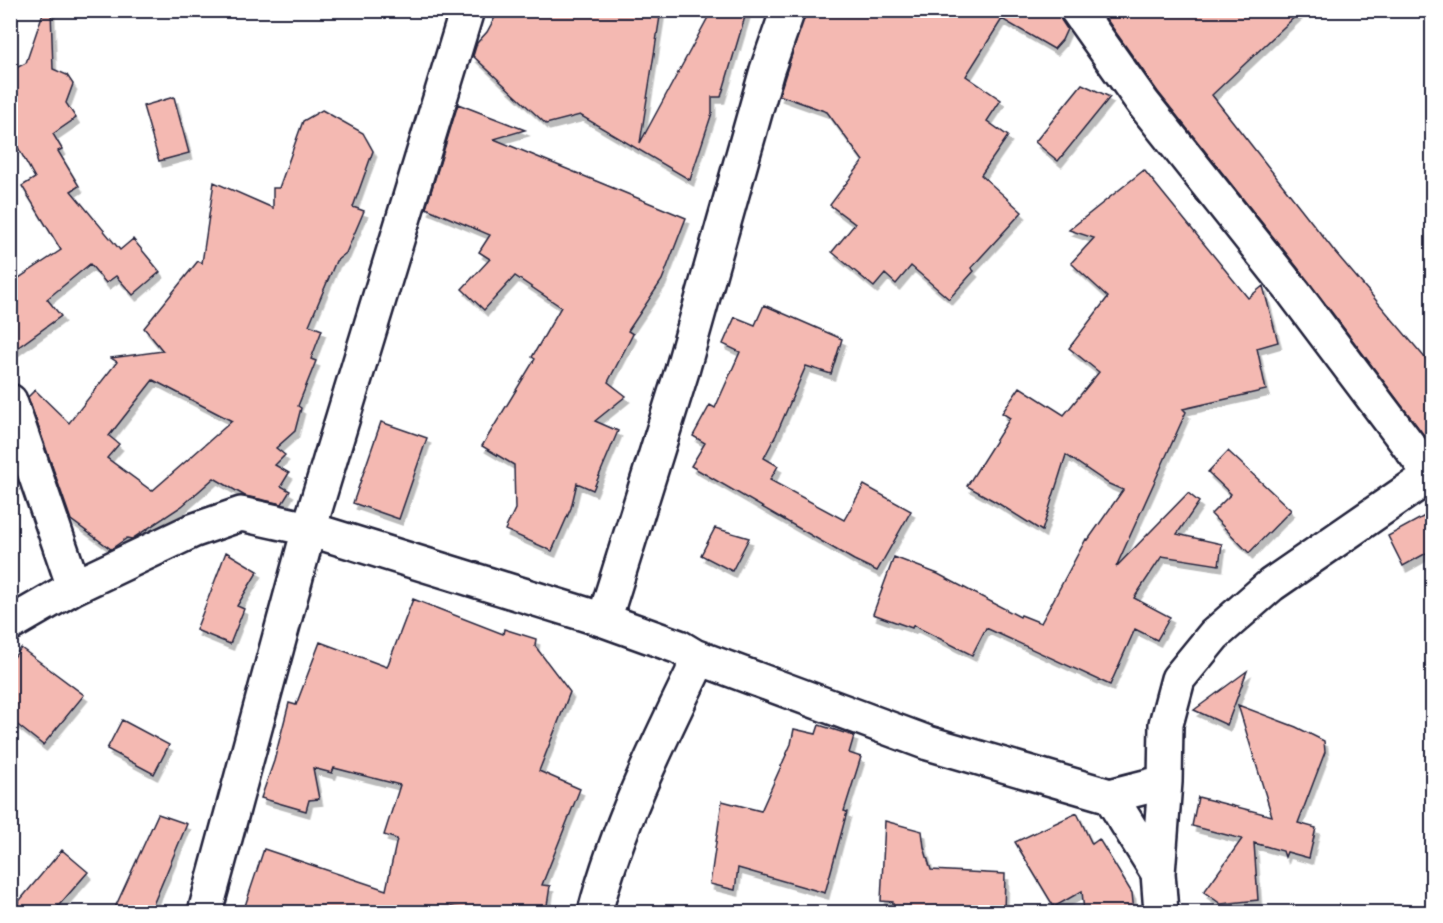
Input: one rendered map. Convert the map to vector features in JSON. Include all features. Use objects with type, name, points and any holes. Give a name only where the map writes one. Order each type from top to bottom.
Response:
[{"type":"street","points":[[604,620],[682,371],[767,70],[788,10]]},
{"type":"street","points":[[1077,10],[1143,103],[1294,293],[1432,474],[1270,585],[1214,635],[1178,679],[1166,724],[1165,782],[1158,873],[1161,912]]},
{"type":"street","points":[[205,912],[309,529],[463,12]]},
{"type":"street","points":[[10,401],[74,587]]},
{"type":"street","points":[[10,624],[74,587],[192,531],[241,514],[309,529],[604,620],[928,743],[1110,796],[1165,782]]},
{"type":"street","points":[[595,912],[606,872],[642,777],[693,672],[694,656]]},
{"type":"street","points":[[1110,796],[1158,873]]},
{"type":"building","points":[[44,10],[51,10],[53,69],[67,75],[73,84],[66,103],[76,118],[53,134],[62,149],[58,151],[79,186],[71,191],[120,250],[133,239],[160,272],[133,295],[116,276],[106,283],[90,264],[47,299],[61,316],[10,353],[10,284],[61,250],[22,186],[35,178],[10,133],[10,71],[26,63]]},
{"type":"building","points":[[499,10],[661,10],[640,143],[712,10],[747,10],[721,97],[712,97],[712,113],[690,180],[580,115],[546,124],[473,56],[477,43],[487,32]]},
{"type":"building","points":[[806,10],[1058,10],[1067,29],[1062,40],[1054,49],[1002,19],[966,76],[1001,100],[987,121],[1008,136],[981,175],[1022,212],[971,268],[974,271],[949,299],[911,266],[896,284],[885,274],[874,287],[832,252],[855,224],[830,205],[863,161],[827,112],[779,95]]},
{"type":"building","points":[[1100,10],[1302,10],[1212,95],[1335,252],[1432,366],[1432,446],[1309,282],[1158,92]]},
{"type":"building","points":[[1082,84],[1110,97],[1058,161],[1035,142]]},
{"type":"building","points":[[174,97],[189,153],[159,161],[143,106]]},
{"type":"building","points":[[458,104],[525,130],[494,139],[686,218],[662,280],[628,331],[633,334],[608,382],[626,396],[595,421],[618,431],[593,490],[577,483],[571,508],[552,551],[505,530],[515,509],[514,465],[482,446],[535,359],[532,357],[561,307],[515,276],[484,310],[462,289],[490,259],[479,252],[490,235],[426,208]]},
{"type":"building","points":[[322,110],[363,133],[373,151],[353,207],[364,211],[346,253],[336,261],[309,325],[322,330],[311,359],[316,361],[298,406],[301,408],[295,431],[276,448],[285,455],[275,465],[289,473],[281,486],[290,491],[282,504],[245,496],[214,478],[182,506],[132,539],[127,538],[111,549],[71,520],[28,397],[35,390],[69,423],[117,362],[111,358],[163,351],[144,328],[198,261],[202,263],[214,182],[273,208],[273,188],[279,188],[303,121]],"holes":[[[153,380],[232,421],[152,491],[107,458],[119,444],[109,436]]]},
{"type":"building","points":[[1144,170],[1248,298],[1263,286],[1278,342],[1257,348],[1266,390],[1183,409],[1186,412],[1116,567],[1188,493],[1199,502],[1177,534],[1222,544],[1219,565],[1162,556],[1134,598],[1170,617],[1157,640],[1135,629],[1110,685],[986,628],[972,655],[913,625],[912,628],[873,614],[894,557],[938,574],[1020,617],[1021,615],[1041,623],[1086,539],[1088,540],[1123,490],[1109,484],[1066,455],[1042,531],[967,486],[1010,418],[1002,413],[1020,387],[1064,415],[1099,372],[1069,348],[1108,297],[1071,263],[1094,238],[1069,230]]},
{"type":"building","points":[[764,305],[842,339],[831,374],[806,366],[764,458],[778,466],[770,480],[844,520],[864,485],[911,511],[877,571],[691,466],[705,443],[693,436],[710,405],[715,408],[740,352],[723,344],[735,317],[755,325]]},
{"type":"building","points":[[381,422],[427,438],[399,519],[353,503]]},
{"type":"building","points":[[1228,451],[1291,510],[1249,553],[1211,514],[1231,494],[1208,472]]},
{"type":"building","points":[[1432,512],[1432,550],[1403,566],[1388,536]]},
{"type":"building","points":[[715,528],[749,538],[732,571],[701,555]]},
{"type":"building","points":[[226,552],[258,571],[237,606],[244,609],[230,644],[196,630]]},
{"type":"building","points":[[413,599],[503,634],[504,629],[536,639],[535,646],[570,692],[539,771],[580,789],[542,885],[550,886],[546,912],[479,912],[451,907],[451,910],[438,908],[438,912],[243,912],[264,849],[386,890],[397,839],[384,835],[400,785],[334,768],[332,773],[313,768],[319,799],[309,800],[306,811],[261,798],[274,761],[289,703],[296,705],[320,642],[387,667]]},
{"type":"building","points":[[21,648],[84,695],[43,745],[10,719],[10,662]]},
{"type":"building","points":[[1247,671],[1227,725],[1194,710]]},
{"type":"building","points":[[1238,705],[1296,727],[1324,741],[1325,752],[1298,823],[1316,828],[1309,858],[1287,852],[1285,857],[1283,851],[1254,843],[1258,900],[1221,904],[1204,892],[1242,839],[1192,826],[1198,797],[1272,816]]},
{"type":"building","points":[[122,720],[169,745],[154,774],[107,749]]},
{"type":"building","points":[[819,725],[854,736],[849,753],[861,757],[844,811],[847,812],[825,893],[738,868],[735,890],[710,884],[722,801],[761,811],[791,744],[794,729],[816,734]]},
{"type":"building","points":[[1077,813],[1092,844],[1099,839],[1132,893],[1134,912],[1084,912],[1082,891],[1054,907],[1015,842]]},
{"type":"building","points":[[158,814],[187,824],[150,912],[113,912]]},
{"type":"building","points":[[885,821],[922,831],[931,870],[1005,874],[1004,912],[893,909],[893,902],[881,901]]},
{"type":"building","points":[[62,850],[88,872],[53,912],[10,912]]}]
